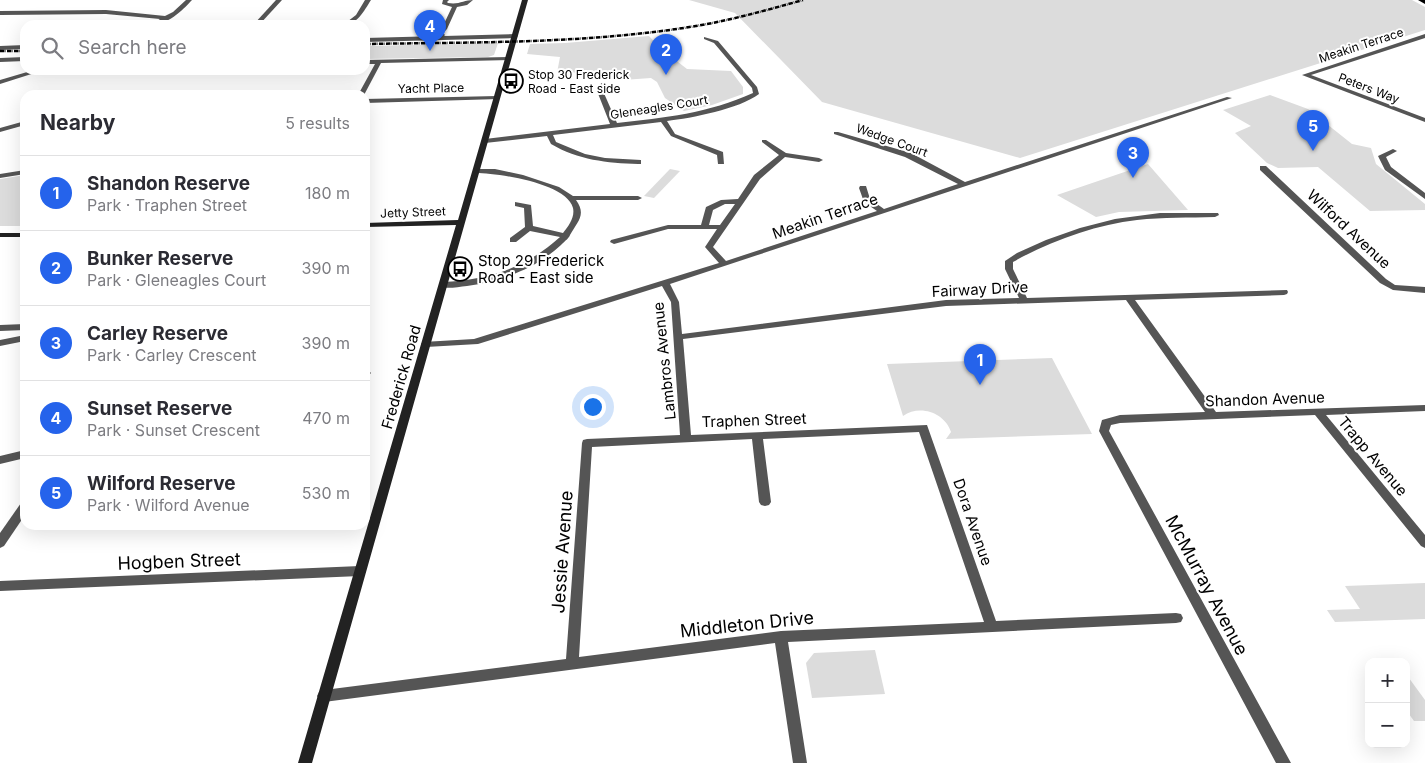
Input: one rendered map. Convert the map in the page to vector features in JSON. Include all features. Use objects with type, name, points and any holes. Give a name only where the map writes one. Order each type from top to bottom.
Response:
[{"type":"main road","name":"Frederick Road","points":[[305,763],[525,0]]},
{"type":"main road","points":[[1421,0],[1425,2]]},
{"type":"main road","name":"Jetty Street","points":[[370,224],[462,222]]},
{"type":"main road","points":[[0,235],[20,235]]},
{"type":"street","points":[[163,20],[189,0]]},
{"type":"street","points":[[261,20],[279,0]]},
{"type":"street","points":[[353,20],[358,16],[368,0]]},
{"type":"street","points":[[446,0],[444,3],[455,6],[470,0]]},
{"type":"street","points":[[442,34],[455,6]]},
{"type":"street","points":[[0,13],[106,12],[166,18]]},
{"type":"street","points":[[370,40],[442,34],[515,36]]},
{"type":"street","name":"Meakin Terrace","points":[[1305,75],[1425,36]]},
{"type":"street","name":"Gleneagles Court","points":[[485,141],[663,120],[711,111],[734,104],[756,94],[754,88],[716,42],[706,38]]},
{"type":"street","points":[[0,48],[20,47]]},
{"type":"street","points":[[0,60],[20,59]]},
{"type":"street","points":[[370,62],[508,59]]},
{"type":"street","points":[[363,90],[379,62]]},
{"type":"street","points":[[0,82],[24,75]]},
{"type":"street","name":"Peters Way","points":[[1305,75],[1425,120]]},
{"type":"street","points":[[602,84],[600,91],[614,125]]},
{"type":"street","name":"Yacht Place","points":[[370,101],[497,98]]},
{"type":"street","name":"Meakin Terrace","points":[[426,344],[475,342],[724,264],[1230,98]]},
{"type":"street","points":[[663,120],[673,135],[720,154],[721,162]]},
{"type":"street","points":[[0,130],[20,124]]},
{"type":"street","points":[[549,133],[552,143],[579,155],[602,160],[638,162]]},
{"type":"street","name":"Wedge Court","points":[[836,133],[908,155],[965,185]]},
{"type":"street","points":[[764,141],[784,155],[819,160]]},
{"type":"street","points":[[1393,151],[1382,156],[1388,168],[1425,197]]},
{"type":"street","points":[[724,264],[709,247],[757,177],[784,155]]},
{"type":"street","name":"Wilford Avenue","points":[[1263,168],[1384,281],[1393,287],[1425,290]]},
{"type":"street","points":[[476,171],[518,174],[559,190],[572,198],[638,198]]},
{"type":"street","points":[[0,176],[20,173]]},
{"type":"street","points":[[863,188],[867,200],[882,211]]},
{"type":"street","points":[[443,285],[474,282],[524,267],[567,236],[575,220],[577,210],[572,198]]},
{"type":"street","points":[[704,227],[709,209],[724,202],[739,201]]},
{"type":"street","points":[[518,204],[528,207],[528,228]]},
{"type":"street","points":[[1024,300],[1009,269],[1009,261],[1022,252],[1110,222],[1128,218],[1215,215]]},
{"type":"street","points":[[614,242],[668,227],[722,227]]},
{"type":"street","points":[[528,228],[567,236]]},
{"type":"street","points":[[513,240],[528,228]]},
{"type":"street","name":"Lambros Avenue","points":[[665,283],[675,302],[686,438]]},
{"type":"street","name":"Fairway Drive","points":[[679,337],[946,303],[1284,292]]},
{"type":"street","points":[[1129,297],[1213,416]]},
{"type":"street","points":[[0,328],[20,327]]},
{"type":"street","points":[[0,343],[20,339]]},
{"type":"street","name":"Shandon Avenue","points":[[1106,422],[1120,419],[1425,408]]},
{"type":"street","name":"Trapp Avenue","points":[[1318,412],[1425,543]]},
{"type":"street","name":"McMurray Avenue","points":[[1106,422],[1104,431],[1284,763]]},
{"type":"street","name":"Traphen Street","points":[[587,443],[923,428]]},
{"type":"street","name":"Dora Avenue","points":[[923,428],[992,627]]},
{"type":"street","points":[[757,436],[765,502]]},
{"type":"street","name":"Jessie Avenue","points":[[572,664],[587,443]]},
{"type":"street","points":[[0,460],[20,455]]},
{"type":"street","points":[[0,543],[20,513]]},
{"type":"street","name":"Hogben Street","points":[[0,586],[360,571]]},
{"type":"street","name":"Middleton Drive","points":[[324,696],[781,637],[1176,618]]},
{"type":"street","points":[[781,637],[800,763]]},
{"type":"shaded area","points":[[689,0],[1412,0],[1425,7],[1425,30],[1020,158],[822,102],[735,13]]},
{"type":"shaded area","points":[[649,36],[660,48],[687,69],[731,71],[743,87],[743,94],[712,105],[684,111],[665,98],[657,82],[651,78],[623,80],[602,78],[592,72],[557,73],[560,57],[527,54],[530,44]]},
{"type":"shaded area","points":[[498,43],[494,55],[488,57],[370,59],[370,46]]},
{"type":"shaded area","points":[[1270,95],[1308,109],[1352,144],[1371,148],[1376,164],[1425,204],[1425,210],[1370,211],[1318,167],[1278,168],[1267,163],[1235,133],[1251,126],[1223,110]]},
{"type":"shaded area","points":[[1148,164],[1188,210],[1119,212],[1096,217],[1057,195]]},
{"type":"shaded area","points":[[670,169],[680,171],[654,198],[644,196]]},
{"type":"shaded area","points":[[20,176],[20,226],[0,226],[0,179]]},
{"type":"shaded area","points":[[1052,358],[1092,434],[946,439],[951,432],[948,425],[938,415],[931,412],[917,411],[903,416],[887,364]]},
{"type":"shaded area","points":[[1425,583],[1425,619],[1335,622],[1327,610],[1360,609],[1345,586]]},
{"type":"shaded area","points":[[875,650],[885,694],[812,698],[806,663],[814,653]]},
{"type":"shaded area","points":[[1410,679],[1425,700],[1425,721],[1414,721],[1410,716]]},
{"type":"railway","points":[[370,44],[531,41],[655,32],[709,24],[803,0]]},
{"type":"railway","points":[[0,51],[20,51]]},
{"type":"place","name":"Sunset Reserve","points":[[430,51]]},
{"type":"place","name":"Bunker Reserve","points":[[666,75]]},
{"type":"place","name":"Stop 30 Frederick Road - East side","points":[[511,81]]},
{"type":"place","name":"Wilford Reserve","points":[[1313,151]]},
{"type":"place","name":"Carley Reserve","points":[[1133,178]]},
{"type":"place","name":"Stop 29 Frederick Road - East side","points":[[460,269]]},
{"type":"place","name":"Shandon Reserve","points":[[980,385]]}]
